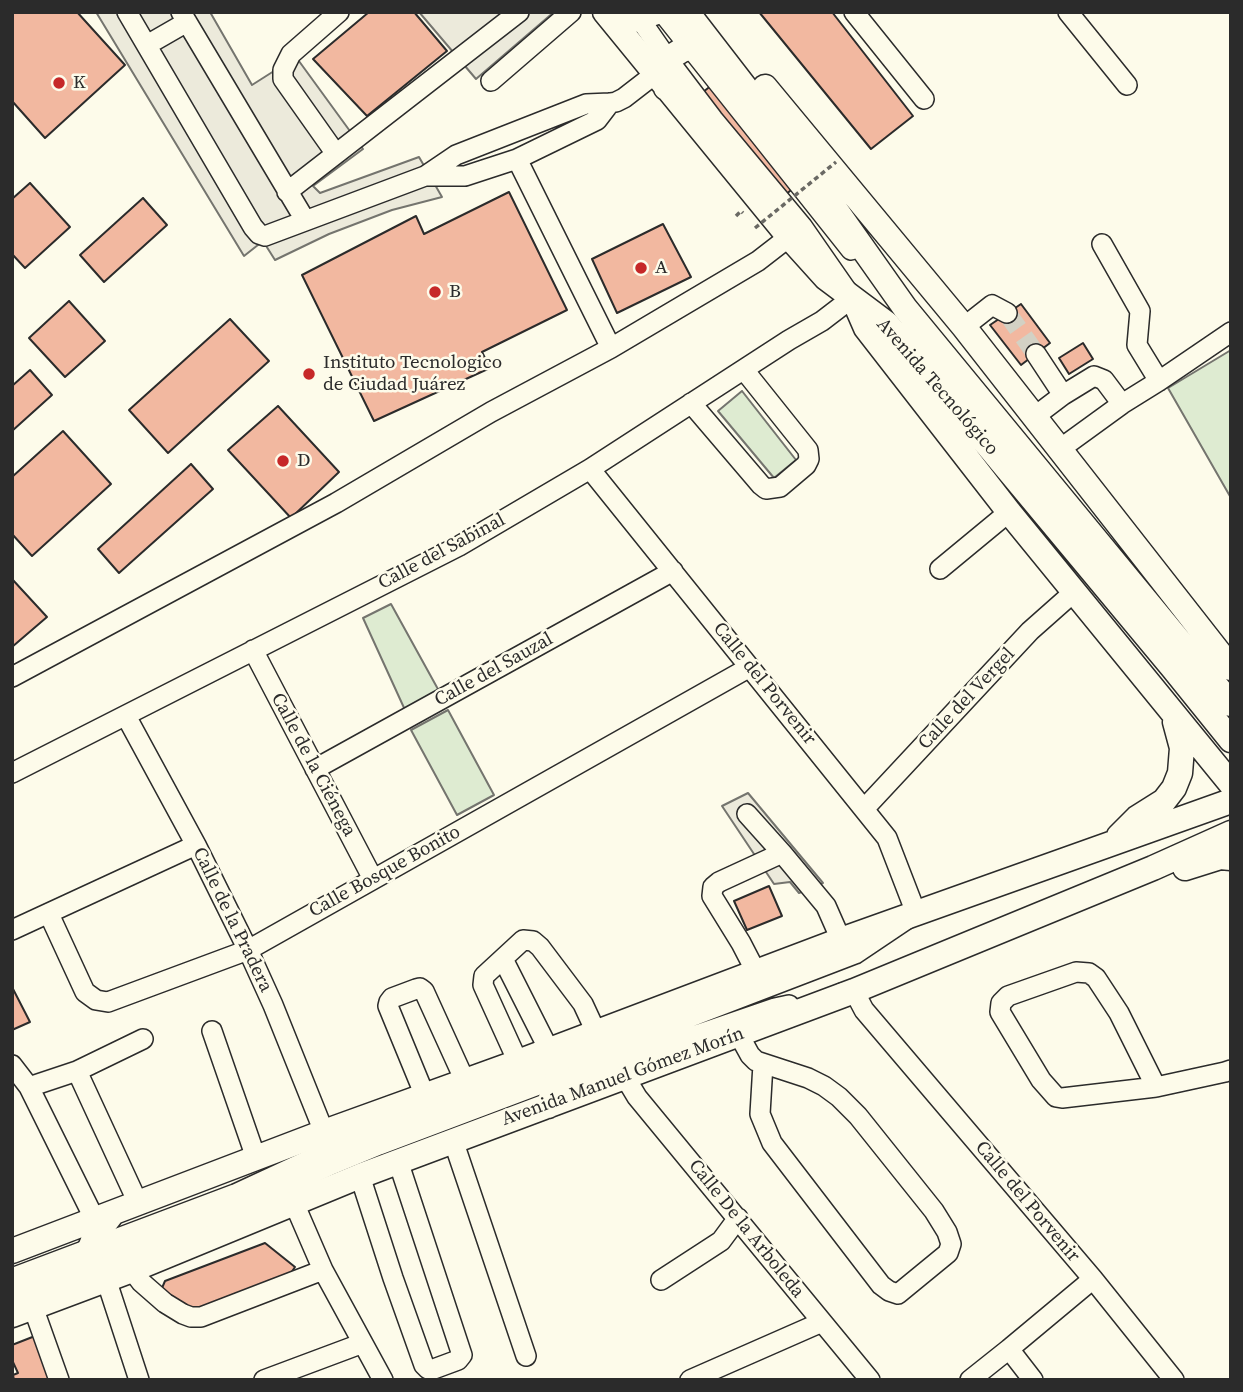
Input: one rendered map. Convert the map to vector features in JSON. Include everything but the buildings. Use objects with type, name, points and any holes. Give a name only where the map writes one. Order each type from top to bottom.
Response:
[{"type":"main road","name":"Avenida Tecnológico","points":[[687,12],[703,49],[792,148],[895,316],[1231,740]]},
{"type":"main road","points":[[694,12],[723,36],[964,327],[1231,668]]},
{"type":"main road","points":[[608,15],[634,20],[648,14]]},
{"type":"main road","name":"Avenida Tecnológico","points":[[608,15],[663,74],[789,237],[826,278],[852,298],[895,316],[1231,704]]},
{"type":"main road","points":[[663,74],[674,55],[682,50],[703,49]]},
{"type":"main road","points":[[852,298],[866,328],[1009,512],[1230,787]]},
{"type":"main road","points":[[1113,844],[1137,818],[1164,801],[1174,788],[1180,773],[1182,748],[1173,715]]},
{"type":"main road","name":"Avenida Manuel Gómez Morín","points":[[19,1306],[96,1264],[131,1270],[398,1161],[548,1106],[614,1054],[630,1020],[841,940],[1113,844],[1230,787]]},
{"type":"main road","name":"Avenida Manuel Gómez Morín","points":[[12,1251],[324,1132],[518,1062],[554,1064],[739,1035],[854,991],[1153,868],[1231,833]]},
{"type":"main road","points":[[1153,868],[1179,870],[1220,858],[1231,858]]},
{"type":"main road","points":[[548,1106],[554,1064]]},
{"type":"main road","points":[[96,1264],[95,1236],[104,1217]]},
{"type":"street","points":[[127,12],[255,230],[265,236],[425,176],[456,155],[586,104],[610,103],[624,99],[663,74]]},
{"type":"street","points":[[336,154],[283,79],[283,69],[291,54],[339,12]]},
{"type":"street","points":[[287,192],[519,12]]},
{"type":"street","points":[[491,81],[572,12]]},
{"type":"street","points":[[854,12],[924,99]]},
{"type":"street","points":[[1068,12],[1128,85]]},
{"type":"street","points":[[648,14],[703,49]]},
{"type":"street","points":[[648,14],[663,74],[713,119],[802,226],[852,298]]},
{"type":"street","points":[[147,45],[184,17],[305,220]]},
{"type":"street","points":[[425,176],[465,176],[517,159],[597,120],[610,103]]},
{"type":"street","points":[[517,159],[611,348]]},
{"type":"street","points":[[12,677],[336,503],[491,412],[611,348],[758,261],[789,237]]},
{"type":"street","points":[[1102,244],[1140,311],[1137,345],[1159,381]]},
{"type":"street","name":"Calle del Sabinal","points":[[12,772],[459,546],[590,469],[822,321],[852,298]]},
{"type":"street","points":[[964,327],[992,305],[1007,313]]},
{"type":"street","points":[[1060,449],[1122,404],[1231,332]]},
{"type":"street","points":[[1036,354],[1063,395]]},
{"type":"street","points":[[691,403],[761,485],[766,489],[780,486],[806,465],[809,459],[808,450],[744,370]]},
{"type":"street","points":[[1034,417],[1094,376],[1104,380],[1122,404]]},
{"type":"street","name":"Calle del Porvenir","points":[[590,469],[887,838],[916,913]]},
{"type":"street","points":[[940,569],[1009,512]]},
{"type":"street","name":"Calle del Sauzal","points":[[314,769],[673,571]]},
{"type":"street","name":"Calle del Vergel","points":[[864,809],[1030,631],[1074,592]]},
{"type":"street","name":"Calle de la Ciénega","points":[[253,650],[373,879]]},
{"type":"street","name":"Calle Bosque Bonito","points":[[49,914],[85,992],[102,1002],[108,1002],[248,950],[750,667]]},
{"type":"street","name":"Calle de la Pradera","points":[[127,716],[248,950],[324,1132]]},
{"type":"street","points":[[747,814],[826,906],[841,940]]},
{"type":"street","points":[[12,930],[196,845]]},
{"type":"street","points":[[756,972],[712,896],[713,887],[782,853]]},
{"type":"street","points":[[614,1054],[855,954],[916,913]]},
{"type":"street","name":"Calle De la Arboleda","points":[[518,1062],[483,985],[484,976],[523,940],[533,941],[540,947],[583,1004],[637,1097],[870,1380]]},
{"type":"street","points":[[503,959],[554,1064]]},
{"type":"street","points":[[1156,1087],[1119,1013],[1096,978],[1089,973],[1076,972],[1008,996],[1001,1003],[1000,1012],[1041,1080],[1056,1097],[1156,1087],[1231,1070]]},
{"type":"street","points":[[425,1096],[388,1006],[392,998],[416,989],[424,991],[465,1081]]},
{"type":"street","points":[[12,1278],[96,1264],[330,1150],[554,1064],[614,1054],[775,1008],[854,991]]},
{"type":"street","name":"Calle del Porvenir","points":[[854,991],[864,1010],[1093,1279],[1174,1380]]},
{"type":"street","points":[[212,1031],[256,1158]]},
{"type":"street","points":[[739,1035],[756,1061],[808,1078],[839,1097],[858,1116],[934,1211],[947,1232],[951,1244],[948,1253],[898,1294],[881,1285],[772,1143],[760,1114],[763,1064]]},
{"type":"street","points":[[29,1087],[77,1070],[143,1039]]},
{"type":"street","points":[[13,1068],[29,1087],[104,1217]]},
{"type":"street","points":[[77,1070],[138,1203]]},
{"type":"street","points":[[453,1140],[526,1356]]},
{"type":"street","points":[[360,1176],[424,1364],[431,1370],[458,1360],[461,1352],[398,1161]]},
{"type":"street","points":[[294,1203],[323,1270],[383,1380]]},
{"type":"street","points":[[660,1280],[721,1241],[738,1218]]},
{"type":"street","points":[[96,1264],[139,1380]]},
{"type":"street","points":[[131,1270],[165,1303],[191,1317],[201,1317],[323,1270]]},
{"type":"street","points":[[970,1380],[1093,1279]]},
{"type":"street","points":[[19,1306],[59,1380]]},
{"type":"street","points":[[690,1380],[822,1322]]},
{"type":"street","points":[[264,1380],[363,1343]]},
{"type":"street","points":[[1009,1349],[1033,1380]]},
{"type":"path","points":[[755,228],[836,162]]},
{"type":"path","points":[[736,216],[741,211]]},
{"type":"green space","points":[[1231,350],[1231,498],[1168,388]]},
{"type":"green space","points":[[742,391],[796,460],[774,478],[718,411]]},
{"type":"green space","points":[[391,604],[439,691],[405,710],[363,618]]},
{"type":"green space","points":[[448,710],[494,795],[457,815],[411,730]]},
{"type":"shaded area","points":[[96,12],[210,12],[252,85],[296,57],[363,149],[313,186],[320,193],[419,157],[442,197],[392,210],[329,234],[275,260],[263,241],[244,256]]},
{"type":"shaded area","points":[[419,12],[554,12],[476,79]]},
{"type":"shaded area","points":[[748,793],[823,883],[799,893],[790,882],[774,884],[722,806]]},
{"type":"tunnel","points":[[1007,313],[1036,354]]},
{"type":"place","name":"K","points":[[59,83]]},
{"type":"place","name":"A","points":[[641,268]]},
{"type":"place","name":"B","points":[[435,292]]},
{"type":"place","name":"Instituto Tecnologico de Ciudad Juárez","points":[[309,374]]},
{"type":"place","name":"D","points":[[283,461]]}]
